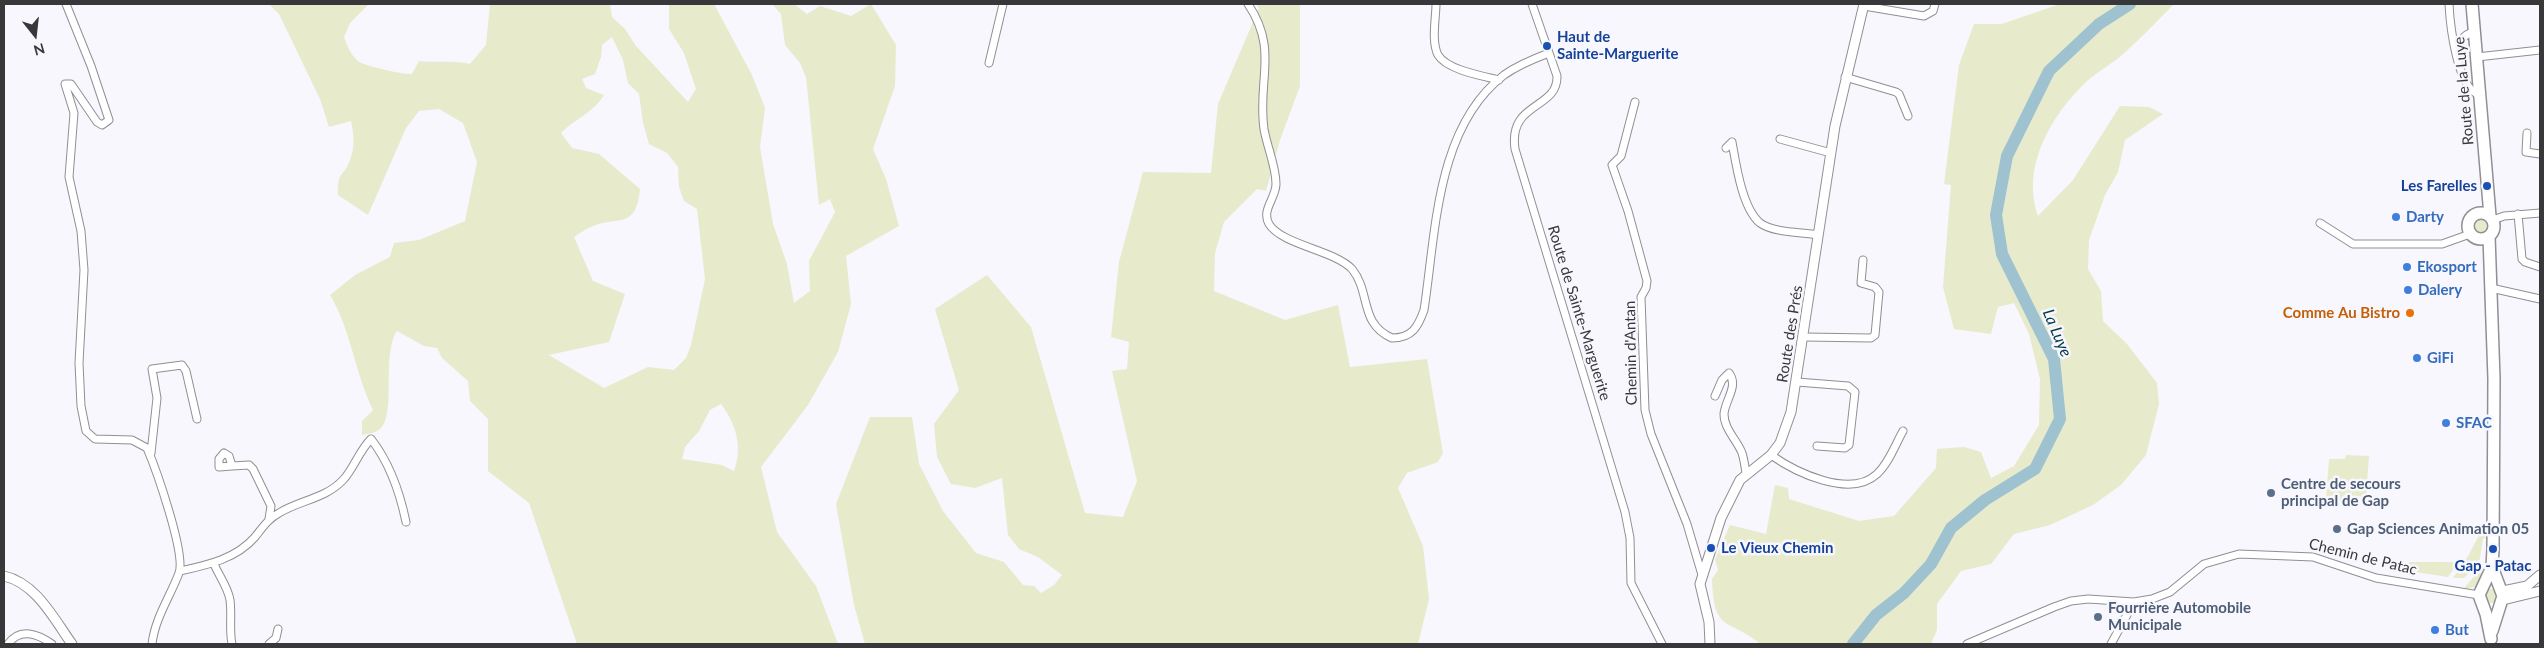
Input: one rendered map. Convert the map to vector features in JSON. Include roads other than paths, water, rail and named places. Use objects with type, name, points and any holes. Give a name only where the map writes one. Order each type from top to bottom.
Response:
[{"type":"main road","name":"Route de la Luye","points":[[2472,4],[2491,218]]},
{"type":"main road","name":"Route de la Luye","points":[[2476,215],[2481,203],[2486,176]]},
{"type":"main road","points":[[2490,264],[2474,237],[2470,221],[2476,215],[2485,213],[2491,218],[2493,230],[2489,236],[2491,288],[2494,414],[2492,567],[2483,595],[2490,642]]},
{"type":"main road","points":[[2474,237],[2489,236]]},
{"type":"main road","points":[[2490,642],[2501,596],[2492,567]]},
{"type":"main road","points":[[2483,595],[2490,584],[2501,596]]},
{"type":"main road","points":[[2483,595],[2491,608],[2501,596]]},
{"type":"street","points":[[66,4],[92,66],[109,120],[102,125],[97,122],[71,84],[65,84],[74,113],[69,177],[81,231],[84,270],[79,363],[83,423],[86,431],[95,439],[132,440],[147,448],[167,502],[180,571],[167,597],[152,644]]},
{"type":"street","points":[[989,63],[1003,4]]},
{"type":"street","points":[[1248,4],[1260,25],[1267,54],[1264,128],[1276,185],[1267,212],[1269,223],[1280,233],[1346,264],[1356,276],[1376,328],[1392,338],[1410,334],[1419,324],[1424,310],[1446,168],[1457,137],[1472,110],[1486,91],[1522,64],[1549,53]]},
{"type":"street","points":[[1436,4],[1435,38],[1437,54],[1442,60],[1457,68],[1499,80]]},
{"type":"street","name":"Route de Sainte-Marguerite","points":[[1532,4],[1557,76],[1556,89],[1551,95],[1530,108],[1520,120],[1514,137],[1515,150],[1625,512],[1630,538],[1631,584],[1662,644]]},
{"type":"street","points":[[1864,5],[1924,16],[1933,11],[1935,4]]},
{"type":"street","points":[[2449,4],[2453,46],[2470,90],[2480,95]]},
{"type":"street","name":"Route des Prés","points":[[1710,644],[1709,622],[1700,591],[1702,575],[1721,518],[1733,491],[1746,473],[1771,455],[1787,429],[1804,337],[1831,153],[1845,76],[1864,5]]},
{"type":"street","points":[[2458,59],[2461,39],[2467,34],[2474,32]]},
{"type":"street","points":[[2477,57],[2540,50]]},
{"type":"street","points":[[1845,76],[1896,92],[1908,116]]},
{"type":"street","name":"Chemin d'Antan","points":[[1635,102],[1620,156],[1612,165],[1628,211],[1647,281],[1646,288],[1641,297],[1645,410],[1651,434],[1687,524],[1702,575]]},
{"type":"street","points":[[2527,133],[2526,152],[2540,154]]},
{"type":"street","points":[[1780,139],[1831,153]]},
{"type":"street","points":[[1726,148],[1732,142],[1738,174],[1749,209],[1761,223],[1778,229],[1818,234]]},
{"type":"street","points":[[2491,218],[2540,211]]},
{"type":"street","points":[[2518,214],[2522,259],[2540,267]]},
{"type":"street","points":[[2320,223],[2353,244],[2442,244],[2474,237]]},
{"type":"street","points":[[1804,337],[1871,338],[1875,335],[1879,292],[1876,286],[1861,283],[1863,260]]},
{"type":"street","points":[[2491,288],[2540,299]]},
{"type":"street","points":[[150,456],[157,398],[152,369],[182,365],[186,371],[197,419]]},
{"type":"street","points":[[1715,396],[1722,380],[1729,373],[1733,379],[1733,385],[1725,406],[1725,421],[1742,453],[1746,473]]},
{"type":"street","points":[[1796,382],[1848,386],[1855,392],[1849,445],[1845,448],[1817,446]]},
{"type":"street","points":[[1771,455],[1780,461],[1833,484],[1860,483],[1876,475],[1882,468],[1903,431]]},
{"type":"street","points":[[180,571],[214,564],[243,547],[255,537],[269,519],[289,507],[321,496],[335,487],[344,479],[360,452],[371,439],[383,458],[402,501],[406,522]]},
{"type":"street","points":[[232,466],[249,465],[253,469],[271,506],[269,519]]},
{"type":"street","name":"Chemin de Patac","points":[[1968,644],[2054,607],[2071,602],[2088,599],[2126,602],[2144,601],[2170,592],[2197,568],[2210,561],[2247,553],[2313,557],[2376,578],[2483,595]]},
{"type":"street","points":[[214,564],[227,588],[230,599],[232,644]]},
{"type":"street","points":[[4,576],[16,580],[34,594],[72,644]]},
{"type":"street","points":[[2501,596],[2519,589],[2538,578]]},
{"type":"street","points":[[2538,578],[2536,587],[2540,591]]},
{"type":"street","points":[[2501,596],[2540,591]]},
{"type":"street","points":[[2111,644],[2134,602]]},
{"type":"street","points":[[269,644],[276,638],[278,628]]},
{"type":"street","points":[[8,644],[17,635],[27,633],[36,634],[52,644]]},
{"type":"waterway","name":"La Luye","points":[[1853,644],[1876,615],[1904,593],[1931,564],[1951,528],[1985,500],[2035,469],[2060,419],[2054,359],[2002,254],[1996,215],[2007,156],[2049,71],[2099,24],[2130,4]]},
{"type":"place","name":"Haut de Sainte-Marguerite","points":[[1547,46]]},
{"type":"place","name":"Les Farelles","points":[[2487,186]]},
{"type":"place","name":"Darty","points":[[2396,217]]},
{"type":"place","name":"Ekosport","points":[[2407,267]]},
{"type":"place","name":"Dalery","points":[[2408,290]]},
{"type":"place","name":"Comme Au Bistro","points":[[2410,313]]},
{"type":"place","name":"GiFi","points":[[2417,358]]},
{"type":"place","name":"SFAC","points":[[2446,423]]},
{"type":"place","name":"Centre de secours principal de Gap","points":[[2271,493]]},
{"type":"place","name":"Gap Sciences Animation 05","points":[[2337,529]]},
{"type":"place","name":"Le Vieux Chemin","points":[[1711,548]]},
{"type":"place","name":"Gap - Patac","points":[[2493,549]]},
{"type":"place","name":"Fourrière Automobile Municipale","points":[[2098,617]]},
{"type":"place","name":"But","points":[[2435,630]]}]
